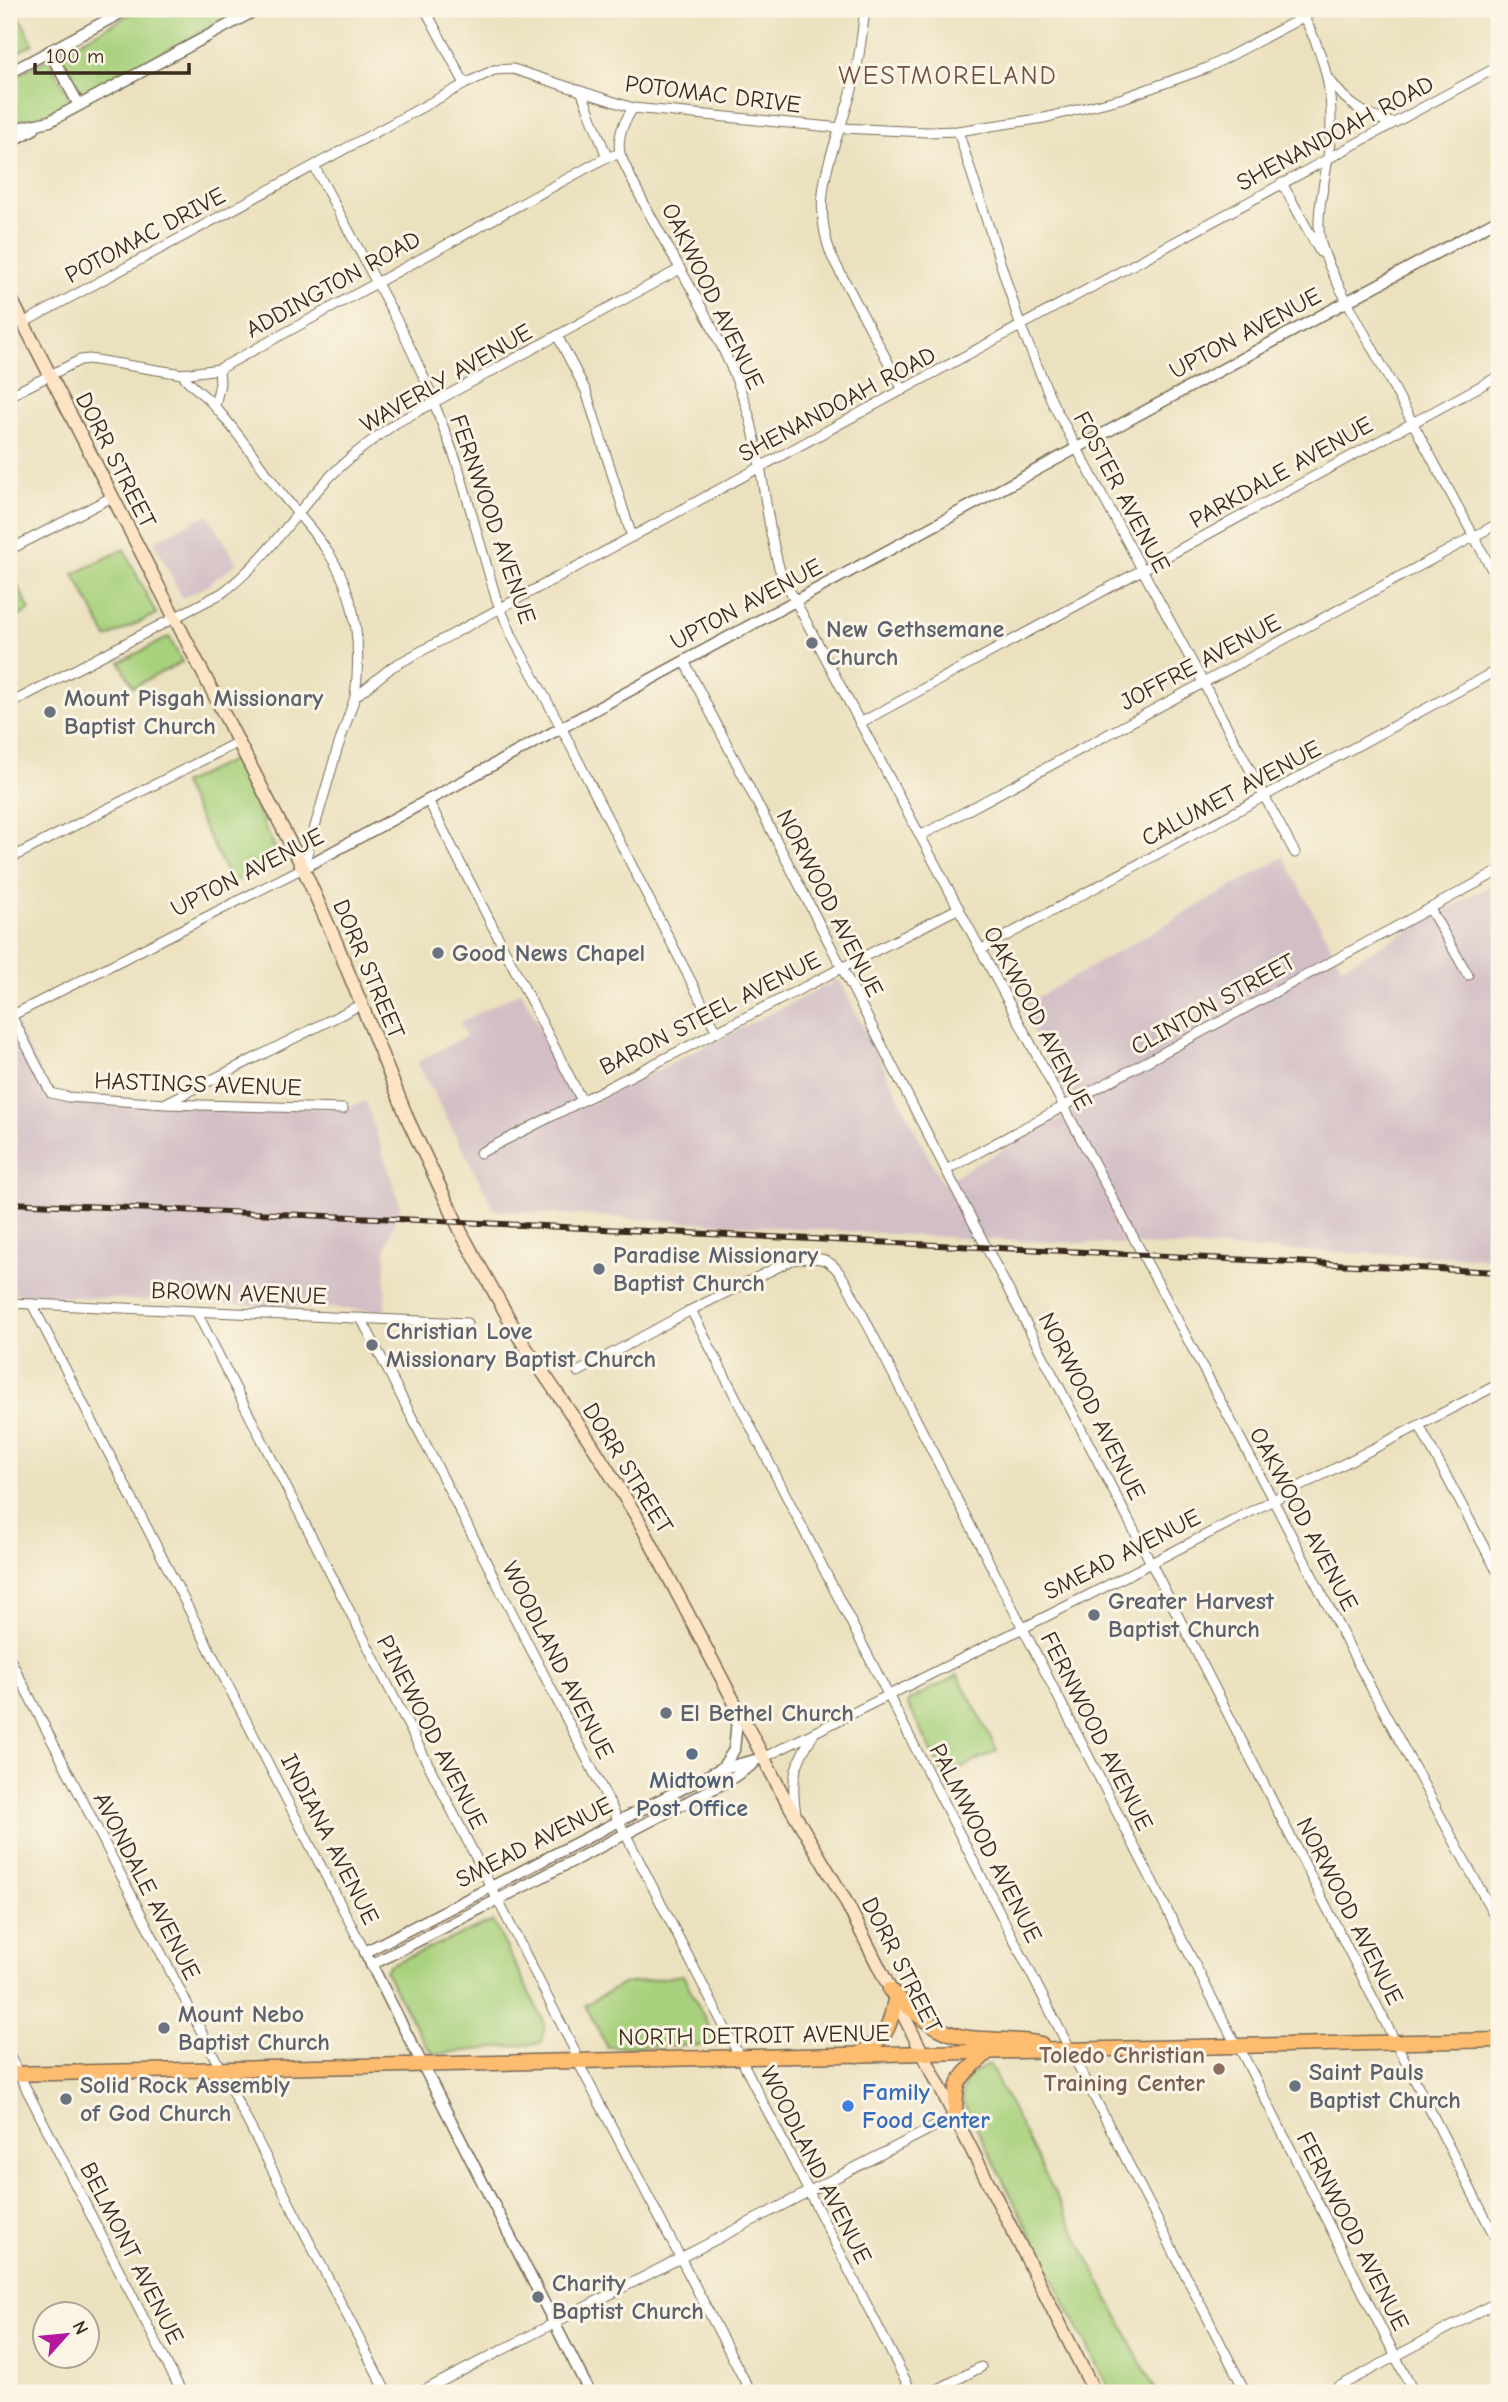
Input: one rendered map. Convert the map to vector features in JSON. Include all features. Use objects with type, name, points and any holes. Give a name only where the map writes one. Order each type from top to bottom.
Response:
[{"type":"main road","name":"DORR STREET","points":[[9,295],[303,868],[414,1132],[485,1279],[522,1342],[591,1443],[637,1517],[763,1758],[845,1900],[1095,2393]]},
{"type":"main road","points":[[855,2056],[881,2040],[886,2033],[893,1995],[924,2020],[953,2034],[971,2039],[1020,2039],[1066,2049]]},
{"type":"main road","name":"NORTH DETROIT AVENUE","points":[[13,2074],[1499,2040]]},
{"type":"main road","points":[[956,2116],[955,2097],[961,2074],[990,2050]]},
{"type":"street","points":[[9,73],[128,9]]},
{"type":"street","points":[[9,143],[258,9]]},
{"type":"street","points":[[425,9],[465,84]]},
{"type":"street","points":[[866,9],[853,85],[826,172],[821,202],[823,234],[832,257],[903,390]]},
{"type":"street","name":"POTOMAC DRIVE","points":[[23,323],[488,72],[519,70],[634,108],[841,128],[958,131],[1044,118],[1123,99],[1208,68],[1302,13],[1319,9]]},
{"type":"street","points":[[1302,13],[1321,50],[1329,78],[1331,106],[1320,238],[1340,288]]},
{"type":"street","points":[[49,51],[79,105]]},
{"type":"street","name":"SHENANDOAH ROAD","points":[[355,696],[392,667],[1499,66]]},
{"type":"street","points":[[1329,78],[1340,96],[1357,109],[1393,123]]},
{"type":"street","points":[[582,93],[607,157]]},
{"type":"street","points":[[620,154],[618,143],[621,131],[634,108]]},
{"type":"street","points":[[9,130],[50,121]]},
{"type":"street","name":"FOSTER AVENUE","points":[[958,131],[1021,327],[1053,404],[1294,853]]},
{"type":"street","name":"ADDINGTON ROAD","points":[[9,396],[80,360],[89,359],[181,374],[219,369],[607,157],[620,154]]},
{"type":"street","name":"OAKWOOD AVENUE","points":[[620,154],[735,374],[753,427],[780,574],[1499,1924]]},
{"type":"street","name":"FERNWOOD AVENUE","points":[[314,166],[409,345],[457,463],[500,610],[519,651],[561,727],[717,1031]]},
{"type":"street","points":[[1282,183],[1499,583]]},
{"type":"street","name":"UPTON AVENUE","points":[[10,1015],[303,868],[1499,219]]},
{"type":"street","name":"WAVERLY AVENUE","points":[[9,704],[215,598],[252,569],[326,481],[357,452],[396,423],[680,269]]},
{"type":"street","points":[[558,337],[586,390],[632,537]]},
{"type":"street","points":[[215,406],[220,383],[219,369]]},
{"type":"street","points":[[181,374],[215,406],[332,558],[350,596],[358,640],[355,696],[303,868]]},
{"type":"street","name":"PARKDALE AVENUE","points":[[860,723],[1499,376]]},
{"type":"street","points":[[9,550],[112,497]]},
{"type":"street","name":"JOFFRE AVENUE","points":[[920,836],[1499,523]]},
{"type":"street","name":"NORWOOD AVENUE","points":[[684,661],[1151,1563],[1499,2245]]},
{"type":"street","name":"CALUMET AVENUE","points":[[980,950],[1499,669]]},
{"type":"street","points":[[9,859],[238,742]]},
{"type":"street","points":[[428,800],[582,1101]]},
{"type":"street","name":"CLINTON STREET","points":[[946,1171],[1499,872]]},
{"type":"street","name":"BARON STEEL AVENUE","points":[[480,1153],[959,908]]},
{"type":"street","points":[[1430,909],[1468,975]]},
{"type":"street","points":[[165,1104],[362,1004]]},
{"type":"street","name":"HASTINGS AVENUE","points":[[10,1015],[51,1093],[68,1097],[165,1104],[343,1109]]},
{"type":"street","name":"FERNWOOD AVENUE","points":[[691,1310],[792,1260],[830,1261],[839,1270],[1414,2393]]},
{"type":"street","name":"BROWN AVENUE","points":[[9,1303],[467,1324]]},
{"type":"street","name":"INDIANA AVENUE","points":[[32,1304],[590,2393]]},
{"type":"street","points":[[578,1372],[691,1310]]},
{"type":"street","name":"PALMWOOD AVENUE","points":[[691,1310],[889,1695],[1066,2049],[1246,2393]]},
{"type":"street","name":"PINEWOOD AVENUE","points":[[196,1311],[578,2062],[751,2393]]},
{"type":"street","name":"WOODLAND AVENUE","points":[[361,1318],[912,2393]]},
{"type":"street","name":"SMEAD AVENUE","points":[[371,1965],[726,1782],[763,1758],[1499,1384]]},
{"type":"street","points":[[1419,1425],[1499,1575]]},
{"type":"street","name":"AVONDALE AVENUE","points":[[9,1657],[387,2393]]},
{"type":"street","points":[[720,1769],[726,1765],[734,1750],[738,1711]]},
{"type":"street","points":[[797,1819],[793,1796],[794,1771],[801,1753],[816,1732]]},
{"type":"street","name":"SMEAD AVENUE","points":[[365,1952],[720,1769],[763,1758]]},
{"type":"street","name":"BELMONT AVENUE","points":[[9,2055],[13,2074],[182,2393]]},
{"type":"street","points":[[419,2393],[956,2116]]},
{"type":"street","points":[[1327,2393],[1499,2301]]},
{"type":"street","points":[[931,2393],[981,2367]]},
{"type":"shaded area","points":[[208,514],[237,563],[205,587],[182,598],[154,541]]},
{"type":"shaded area","points":[[1284,857],[1342,967],[1499,881],[1499,1258],[994,1240],[495,1210],[417,1062],[466,1036],[459,1023],[521,991],[582,1108],[839,979],[942,1183],[1074,1111],[1021,1007]]},
{"type":"shaded area","points":[[9,1011],[51,1093],[68,1097],[343,1109],[366,1101],[400,1205],[386,1248],[385,1311],[9,1294]]},
{"type":"green space","points":[[9,9],[16,9],[33,44],[9,57]]},
{"type":"green space","points":[[140,9],[246,9],[79,96],[57,54]]},
{"type":"green space","points":[[49,61],[71,100],[69,105],[40,117],[9,123],[9,79]]},
{"type":"green space","points":[[124,549],[156,614],[107,638],[74,574]]},
{"type":"green space","points":[[9,568],[30,610],[9,622]]},
{"type":"green space","points":[[169,637],[182,662],[133,687],[120,662]]},
{"type":"green space","points":[[232,760],[280,858],[232,883],[182,784]]},
{"type":"green space","points":[[958,1675],[997,1750],[945,1777],[907,1703]]},
{"type":"green space","points":[[493,1921],[545,2024],[541,2043],[434,2054],[425,2044],[385,1971],[389,1965]]},
{"type":"green space","points":[[683,1975],[718,2045],[607,2047],[585,2005],[623,1984]]},
{"type":"green space","points":[[989,2064],[1157,2393],[1111,2393],[962,2099],[964,2086],[970,2077]]},
{"type":"railway","points":[[9,1203],[1499,1272]]},
{"type":"place","name":"New Gethsemane Church","points":[[812,643]]},
{"type":"place","name":"Mount Pisgah Missionary Baptist Church","points":[[50,712]]},
{"type":"place","name":"Good News Chapel","points":[[438,953]]},
{"type":"place","name":"Paradise Missionary Baptist Church","points":[[599,1269]]},
{"type":"place","name":"Christian Love Missionary Baptist Church","points":[[372,1345]]},
{"type":"place","name":"Greater Harvest Baptist Church","points":[[1094,1615]]},
{"type":"place","name":"El Bethel Church","points":[[666,1713]]},
{"type":"place","name":"Midtown Post Office","points":[[692,1754]]},
{"type":"place","name":"Mount Nebo Baptist Church","points":[[164,2028]]},
{"type":"place","name":"Toledo Christian Training Center","points":[[1219,2069]]},
{"type":"place","name":"Saint Pauls Baptist Church","points":[[1295,2086]]},
{"type":"place","name":"Solid Rock Assembly of God Church","points":[[66,2099]]},
{"type":"place","name":"Family Food Center","points":[[848,2106]]},
{"type":"place","name":"Charity Baptist Church","points":[[538,2297]]},
{"type":"district","name":"WESTMORELAND","points":[[948,75]]}]
